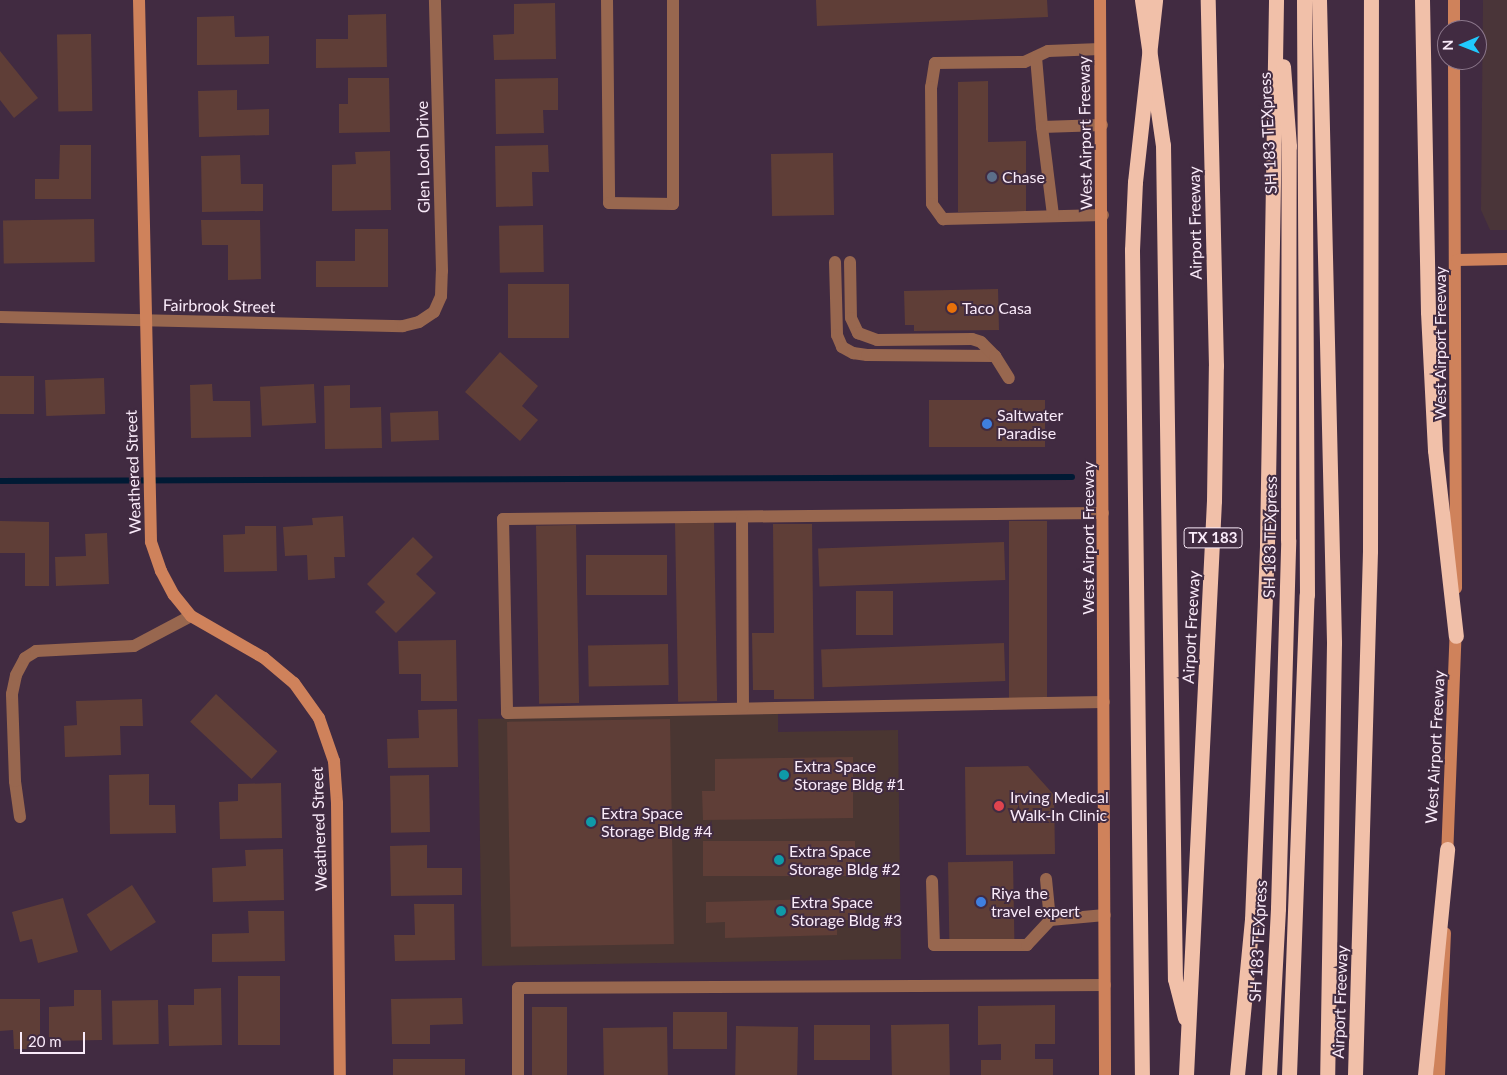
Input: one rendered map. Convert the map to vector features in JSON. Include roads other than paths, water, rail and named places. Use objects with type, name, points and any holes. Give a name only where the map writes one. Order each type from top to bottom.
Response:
[{"type":"highway","points":[[1142,0],[1164,145],[1175,979],[1188,1034]]},
{"type":"highway","points":[[1142,1075],[1139,655],[1132,250],[1135,182],[1155,0]]},
{"type":"highway","name":"Airport Freeway","points":[[1186,1075],[1214,501],[1216,366],[1208,0]]},
{"type":"highway","points":[[1237,1075],[1252,920],[1267,544],[1277,0]]},
{"type":"highway","name":"SH 183 TEXpress","points":[[1269,1075],[1278,908],[1288,530],[1289,146],[1277,0]]},
{"type":"highway","name":"SH 183 TEXpress","points":[[1289,1075],[1307,594],[1304,0]]},
{"type":"highway","points":[[1319,0],[1334,643],[1327,1075]]},
{"type":"highway","name":"Airport Freeway","points":[[1355,1075],[1370,551],[1371,0]]},
{"type":"highway","points":[[1422,0],[1428,312],[1436,450],[1456,636]]},
{"type":"highway","points":[[1425,1075],[1447,848]]},
{"type":"main road","name":"Weathered Street","points":[[139,0],[151,542],[161,571],[174,595],[191,616],[264,658],[294,683],[319,718],[334,761],[340,1075]]},
{"type":"main road","name":"West Airport Freeway","points":[[1100,0],[1104,513],[1104,702],[1101,742],[1105,914],[1105,1075]]},
{"type":"main road","points":[[1454,0],[1454,20]]},
{"type":"main road","name":"West Airport Freeway","points":[[1438,1075],[1456,636],[1457,260],[1454,70]]},
{"type":"main road","points":[[1457,260],[1507,260]]},
{"type":"street","name":"Glen Loch Drive","points":[[434,312],[441,296],[442,271],[436,0]]},
{"type":"street","points":[[607,0],[608,203],[664,204],[673,204],[673,0]]},
{"type":"street","points":[[1100,50],[1048,51],[1036,57],[990,64],[935,63],[931,87],[932,204],[943,219],[1103,215]]},
{"type":"street","points":[[1036,57],[1042,127],[1053,215]]},
{"type":"street","points":[[1042,127],[1102,125]]},
{"type":"street","points":[[835,262],[836,335],[842,347],[853,353],[867,355],[995,356]]},
{"type":"street","points":[[850,262],[851,318],[858,333],[877,340],[972,339],[981,342],[995,356],[1009,378]]},
{"type":"street","name":"Fairbrook Street","points":[[0,317],[403,326],[419,322],[434,312]]},
{"type":"street","points":[[1104,513],[742,519],[503,519],[507,713],[743,707],[1104,702]]},
{"type":"street","points":[[742,519],[743,707]]},
{"type":"street","points":[[20,817],[15,781],[12,694],[16,675],[25,658],[36,651],[134,646],[191,616]]},
{"type":"street","points":[[1046,879],[1050,920]]},
{"type":"street","points":[[932,881],[934,945],[1027,945],[1050,920],[1105,914]]},
{"type":"street","points":[[518,1075],[518,988],[1105,985]]},
{"type":"waterway","points":[[0,481],[1072,477]]},
{"type":"place","name":"Chase","points":[[992,177]]},
{"type":"place","name":"Taco Casa","points":[[952,308]]},
{"type":"place","name":"Saltwater Paradise","points":[[987,424]]},
{"type":"place","name":"Extra Space Storage Bldg #1","points":[[784,775]]},
{"type":"place","name":"Irving Medical Walk-In Clinic","points":[[999,806]]},
{"type":"place","name":"Extra Space Storage Bldg #4","points":[[591,822]]},
{"type":"place","name":"Extra Space Storage Bldg #2","points":[[779,860]]},
{"type":"place","name":"Riya the travel expert","points":[[981,902]]},
{"type":"place","name":"Extra Space Storage Bldg #3","points":[[781,911]]}]
